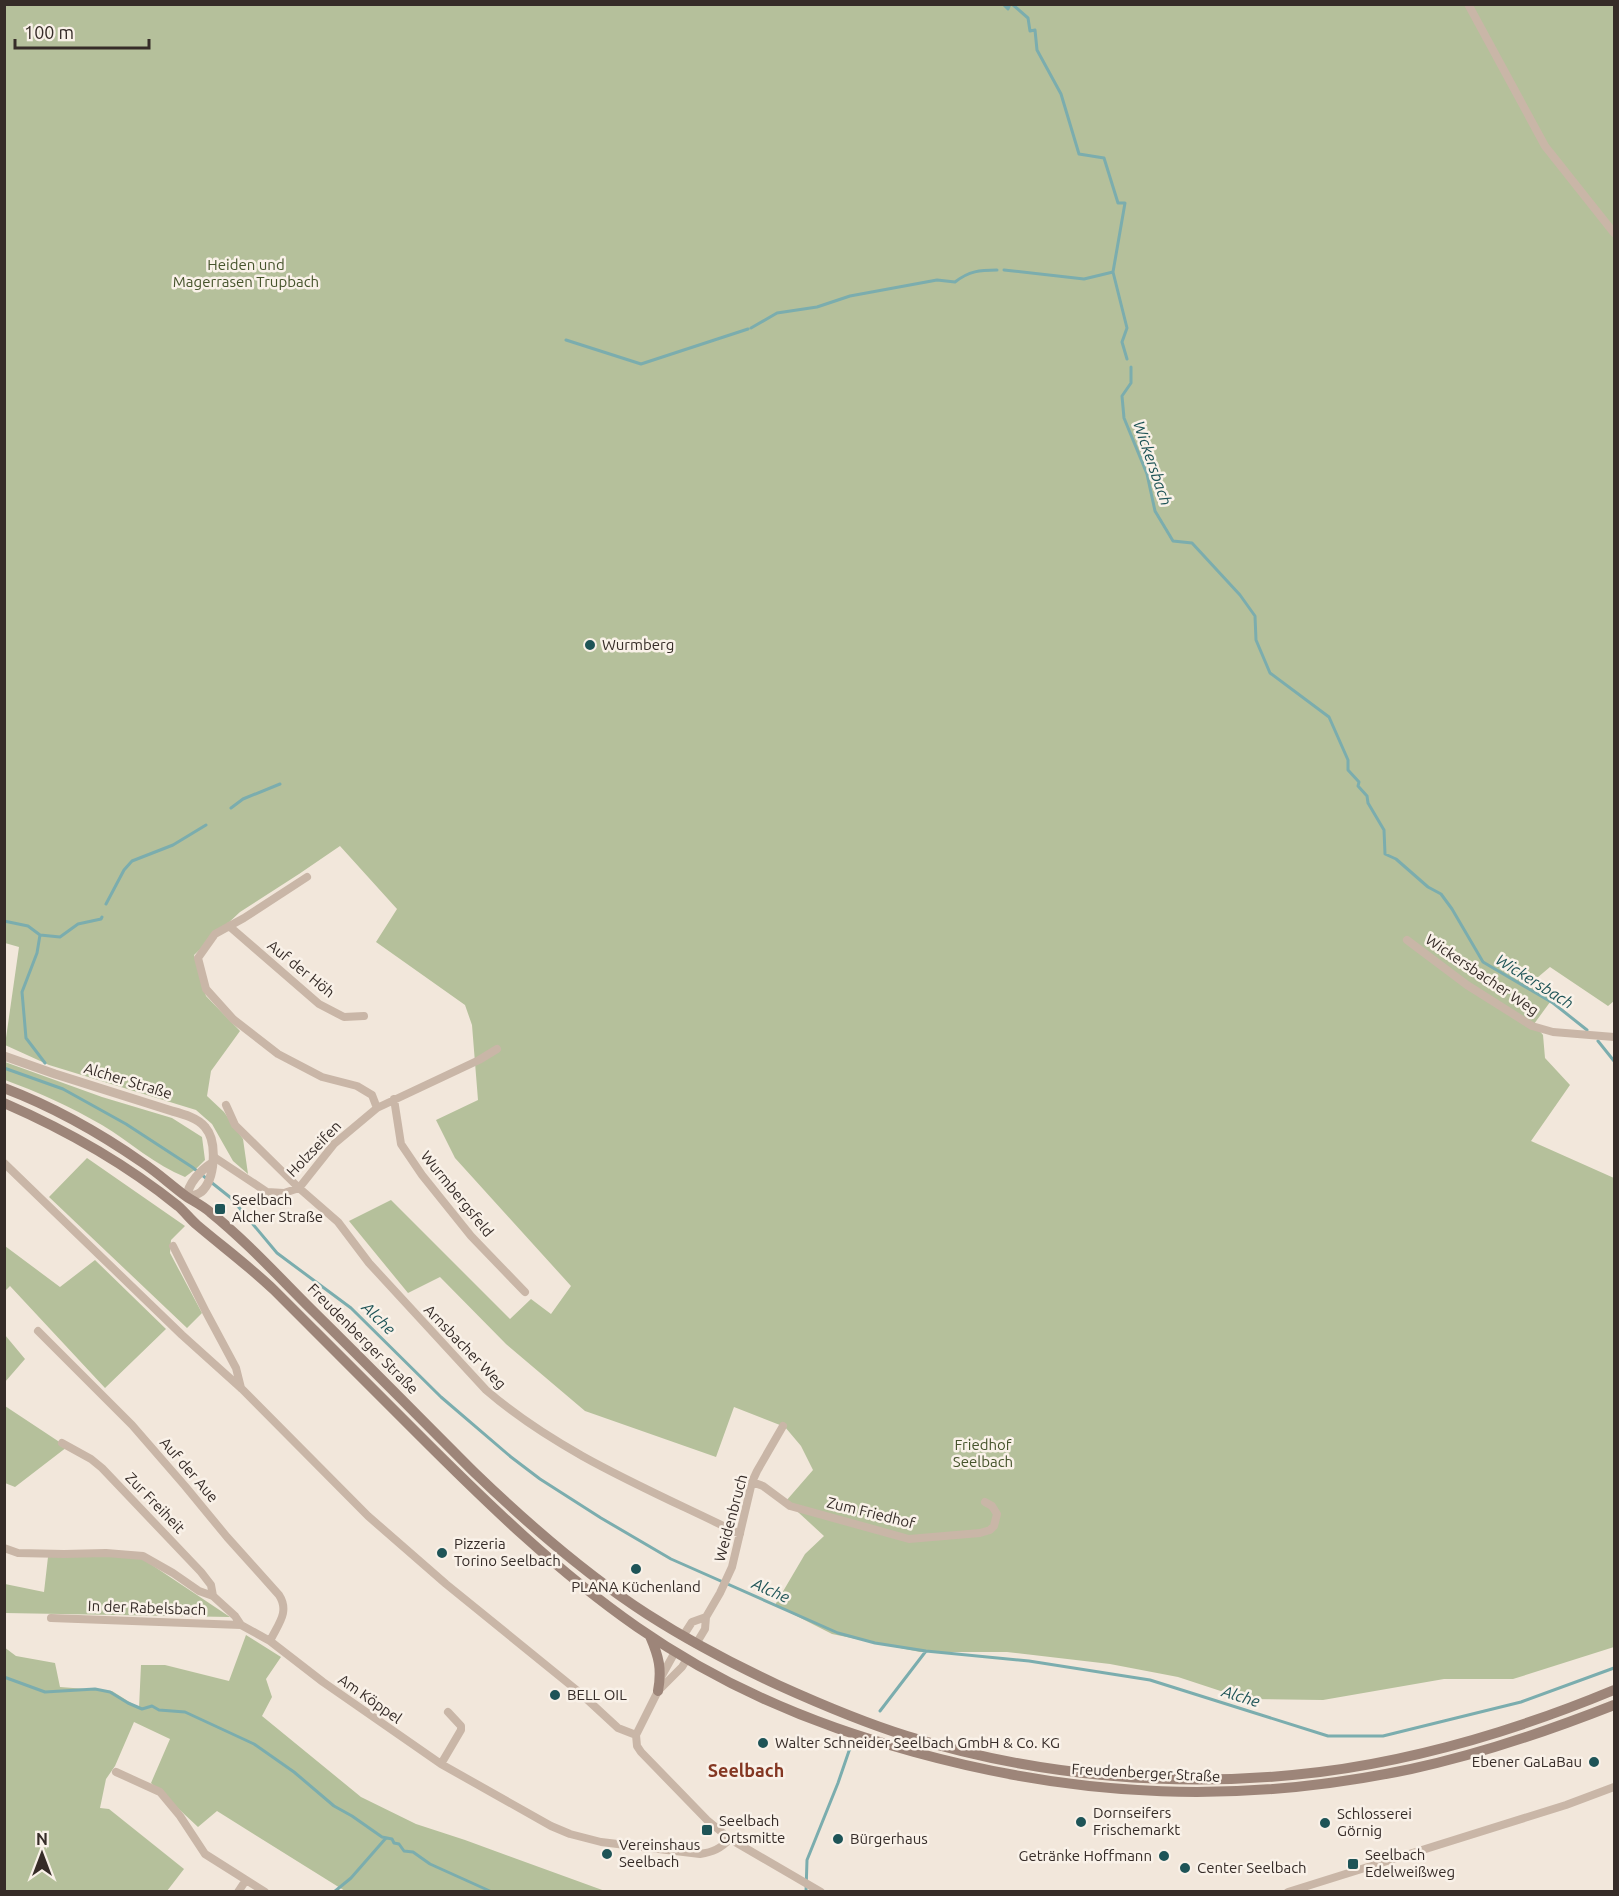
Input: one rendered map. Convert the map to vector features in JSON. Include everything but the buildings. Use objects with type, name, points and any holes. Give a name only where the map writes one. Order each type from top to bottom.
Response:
[{"type":"main road","name":"Freudenberger Straße","points":[[4,1088],[60,1113],[100,1135],[147,1165],[187,1197],[207,1209],[479,1477],[605,1585],[696,1644],[826,1707],[907,1736],[1014,1763],[1067,1771],[1145,1778],[1251,1778],[1366,1764],[1452,1746],[1558,1713],[1614,1690]]},
{"type":"main road","name":"Freudenberger Straße","points":[[4,1104],[109,1158],[179,1208],[274,1290],[470,1486],[582,1587],[650,1636],[687,1659],[821,1723],[957,1764],[1066,1785],[1143,1791],[1215,1792],[1324,1784],[1425,1766],[1508,1743],[1614,1705]]},
{"type":"main road","points":[[179,1208],[187,1197]]},
{"type":"main road","points":[[650,1636],[661,1670],[658,1691]]},
{"type":"main road","points":[[675,1652],[683,1636]]},
{"type":"main road","points":[[687,1659],[696,1644]]},
{"type":"street","points":[[1468,4],[1545,146],[1614,233]]},
{"type":"street","points":[[307,877],[215,934],[198,958],[206,989],[233,1019],[278,1054],[322,1077],[357,1086],[372,1095],[377,1108]]},
{"type":"street","name":"Auf der Höh","points":[[229,926],[319,1004],[344,1017],[364,1016]]},
{"type":"street","name":"Wickersbacher Weg","points":[[1407,940],[1467,985],[1532,1026],[1553,1032],[1614,1037]]},
{"type":"street","name":"Holzseifen","points":[[211,1164],[267,1192],[284,1193],[299,1188],[334,1144],[377,1108],[479,1060],[496,1049]]},
{"type":"street","name":"Alcher Straße","points":[[4,1056],[187,1116],[205,1127],[213,1142],[211,1164]]},
{"type":"street","name":"Wurmbergsfeld","points":[[394,1099],[401,1144],[471,1236],[525,1292]]},
{"type":"street","name":"Arnsbacher Weg","points":[[226,1105],[235,1125],[299,1188],[338,1222],[369,1263],[486,1390],[502,1404],[557,1442],[740,1534]]},
{"type":"street","points":[[4,1163],[182,1335],[242,1389],[368,1516],[446,1584],[579,1692],[618,1728],[636,1735]]},
{"type":"street","points":[[211,1164],[202,1191],[187,1197],[188,1190],[195,1180],[211,1164]]},
{"type":"street","points":[[173,1246],[237,1368],[242,1389]]},
{"type":"street","name":"Auf der Aue","points":[[38,1331],[132,1425],[279,1595],[284,1602],[285,1610],[270,1641]]},
{"type":"street","name":"Weidenbruch","points":[[696,1644],[705,1629],[706,1617],[725,1583],[735,1558],[752,1482],[783,1426]]},
{"type":"street","name":"Zur Freiheit","points":[[63,1443],[91,1459],[124,1490],[201,1572],[211,1585],[213,1596]]},
{"type":"street","name":"Zum Friedhof","points":[[752,1482],[763,1486],[790,1506],[909,1539],[962,1535],[990,1530],[994,1526],[997,1514],[992,1506],[985,1502]]},
{"type":"street","name":"Am Köppel","points":[[4,1548],[27,1554],[106,1552],[143,1556],[199,1591],[213,1596],[235,1616],[241,1625],[270,1641],[322,1682],[441,1764],[551,1826],[585,1838],[643,1848],[699,1854],[720,1848],[730,1839]]},
{"type":"street","name":"Weidenbruch","points":[[683,1636],[692,1622],[706,1617]]},
{"type":"street","name":"In der Rabelsbach","points":[[51,1618],[241,1625]]},
{"type":"street","points":[[660,1679],[675,1652]]},
{"type":"street","points":[[687,1659],[658,1691],[636,1735],[637,1746],[707,1820],[730,1839],[819,1891]]},
{"type":"street","points":[[441,1764],[461,1730],[461,1725],[448,1712]]},
{"type":"street","points":[[116,1772],[160,1792],[180,1816],[205,1854],[266,1892]]},
{"type":"street","points":[[1288,1892],[1566,1805],[1614,1787]]},
{"type":"street","points":[[238,1892],[246,1880]]},
{"type":"green space","points":[[5,5],[1614,5],[1614,1001],[1608,1006],[1550,967],[1531,983],[1553,998],[1534,1024],[1543,1035],[1545,1058],[1570,1085],[1531,1141],[1614,1178],[1614,1647],[1513,1679],[1444,1679],[1323,1700],[1245,1699],[1178,1677],[1110,1664],[1007,1652],[920,1652],[832,1634],[775,1605],[805,1554],[824,1536],[786,1501],[813,1470],[801,1446],[785,1427],[734,1407],[716,1457],[585,1411],[506,1344],[440,1277],[408,1293],[349,1221],[391,1200],[510,1319],[531,1299],[551,1314],[571,1286],[455,1158],[436,1120],[478,1100],[472,1025],[465,1005],[376,942],[397,909],[340,846],[240,912],[194,955],[206,996],[240,1031],[211,1071],[207,1096],[224,1112],[243,1139],[248,1174],[233,1161],[212,1124],[196,1110],[49,1065],[5,1045],[19,947],[5,943]]},
{"type":"green space","points":[[5,1062],[102,1097],[172,1118],[202,1137],[205,1160],[185,1177],[174,1172],[90,1118],[5,1080]]},
{"type":"green space","points":[[87,1158],[185,1226],[171,1240],[170,1253],[202,1313],[187,1328],[49,1197]]},
{"type":"green space","points":[[5,1246],[60,1287],[95,1260],[166,1329],[105,1388],[10,1286],[5,1291]]},
{"type":"green space","points":[[5,1335],[25,1359],[5,1382]]},
{"type":"green space","points":[[5,1406],[67,1447],[15,1487],[5,1483]]},
{"type":"green space","points":[[48,1557],[140,1557],[230,1617],[5,1613],[5,1584],[44,1592]]},
{"type":"green space","points":[[246,1635],[281,1657],[266,1679],[272,1697],[262,1716],[361,1797],[416,1824],[605,1891],[345,1891],[217,1811],[198,1827],[151,1783],[170,1739],[134,1722],[115,1766],[106,1779],[100,1808],[109,1809],[184,1869],[167,1891],[5,1891],[4,1647],[16,1656],[55,1663],[60,1687],[112,1691],[139,1708],[141,1665],[165,1665],[229,1681]]},
{"type":"waterway","name":"Wickersbach","points":[[1003,4],[1008,9],[1010,4]]},
{"type":"waterway","name":"Wickersbach","points":[[1012,4],[1028,18],[1030,31],[1035,30],[1037,50],[1061,94],[1079,154],[1104,158],[1118,203],[1125,203],[1113,272],[1127,328],[1122,342],[1127,359]]},
{"type":"waterway","points":[[751,328],[777,313],[817,307],[850,296],[937,280],[955,282],[975,272],[997,270]]},
{"type":"waterway","points":[[1004,270],[1084,279],[1113,272]]},
{"type":"waterway","points":[[566,340],[641,364],[748,329]]},
{"type":"waterway","name":"Wickersbach","points":[[1131,367],[1131,383],[1122,396],[1124,418],[1147,474],[1155,511],[1173,541],[1192,543],[1240,595],[1255,616],[1256,640],[1270,673],[1329,717],[1348,760],[1348,770],[1359,782],[1358,786],[1367,796],[1368,803],[1384,830],[1385,854],[1396,859],[1428,887],[1441,894],[1483,962],[1553,1003],[1587,1030]]},
{"type":"waterway","points":[[231,808],[243,799],[280,784]]},
{"type":"waterway","points":[[106,904],[124,870],[132,861],[173,845],[206,825]]},
{"type":"waterway","points":[[40,935],[60,937],[78,924],[102,917]]},
{"type":"waterway","name":"Alche","points":[[4,921],[28,926],[40,935],[37,953],[22,992],[26,1038],[45,1063]]},
{"type":"waterway","name":"Wickersbach","points":[[1598,1041],[1614,1061]]},
{"type":"waterway","name":"Alche","points":[[4,1068],[63,1089],[126,1124],[192,1167],[231,1198],[277,1253],[351,1308],[441,1397],[540,1479],[671,1559],[838,1633],[875,1643],[926,1651],[1029,1661],[1150,1680],[1328,1736],[1383,1736],[1521,1702],[1614,1668]]},
{"type":"waterway","points":[[880,1711],[926,1651]]},
{"type":"waterway","points":[[4,1677],[45,1692],[95,1689],[110,1692],[142,1709],[152,1706],[159,1710],[185,1712],[254,1744],[294,1772],[334,1806],[382,1837],[392,1839],[404,1851],[413,1852],[430,1864],[492,1892]]},
{"type":"waterway","points":[[806,1892],[807,1860],[853,1744]]},
{"type":"waterway","points":[[334,1892],[351,1878],[386,1838]]},
{"type":"place","name":"Wurmberg","points":[[590,645]]},
{"type":"place","name":"Seelbach Alcher Straße","points":[[220,1209]]},
{"type":"place","name":"Pizzeria Torino Seelbach","points":[[442,1553]]},
{"type":"place","name":"PLANA Küchenland","points":[[636,1569]]},
{"type":"place","name":"BELL OIL","points":[[555,1695]]},
{"type":"place","name":"Walter Schneider Seelbach GmbH & Co. KG","points":[[763,1743]]},
{"type":"place","name":"Ebener GaLaBau","points":[[1594,1762]]},
{"type":"place","name":"Dornseifers Frischemarkt","points":[[1081,1822]]},
{"type":"place","name":"Schlosserei Görnig","points":[[1325,1823]]},
{"type":"place","name":"Seelbach Ortsmitte","points":[[707,1830]]},
{"type":"place","name":"Bürgerhaus","points":[[838,1839]]},
{"type":"place","name":"Vereinshaus Seelbach","points":[[607,1854]]},
{"type":"place","name":"Getränke Hoffmann","points":[[1164,1856]]},
{"type":"place","name":"Seelbach Edelweißweg","points":[[1353,1864]]},
{"type":"place","name":"Center Seelbach","points":[[1185,1868]]},
{"type":"district","name":"Seelbach","points":[[746,1771]]},
{"type":"park label","name":"Heiden und Magerrasen Trupbach","points":[[246,274]]},
{"type":"park label","name":"Friedhof Seelbach","points":[[983,1454]]}]
